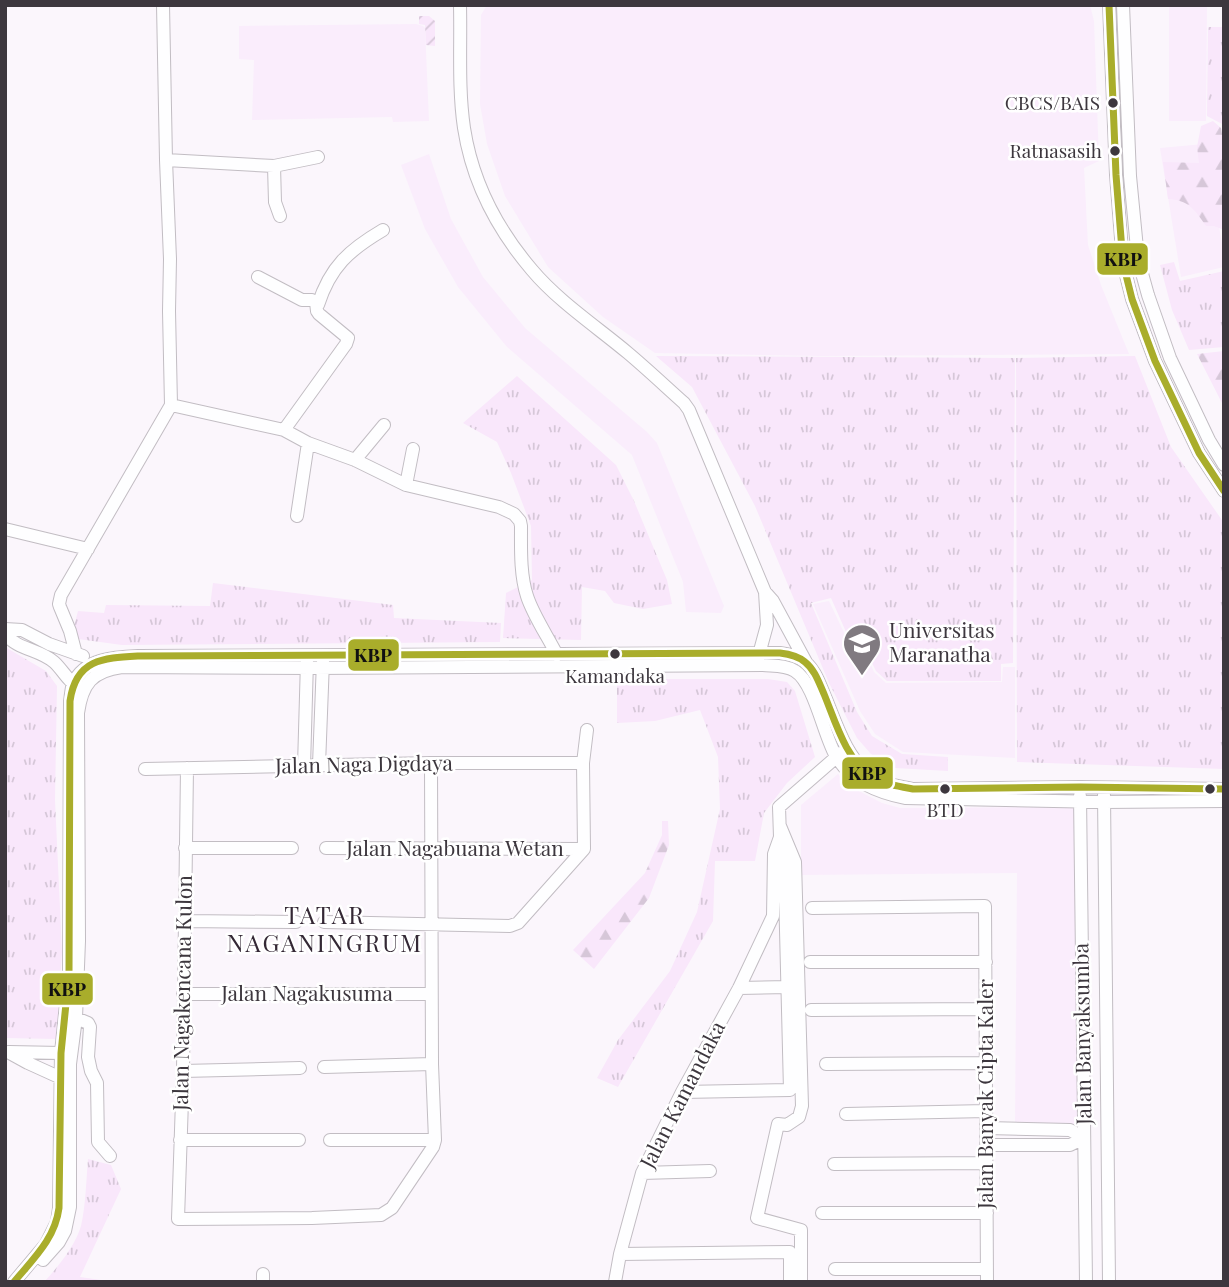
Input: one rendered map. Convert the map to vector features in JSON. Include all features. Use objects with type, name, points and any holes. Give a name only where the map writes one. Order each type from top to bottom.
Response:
[{"type":"street","points":[[76,654],[59,604],[65,585],[171,405],[163,5]]},
{"type":"street","points":[[460,5],[464,130],[478,183],[496,220],[532,270],[573,309],[629,353],[689,410],[765,592],[773,601],[809,666]]},
{"type":"street","points":[[1109,5],[1122,263],[1155,361],[1199,453],[1224,491]]},
{"type":"street","points":[[1123,5],[1130,176],[1138,259],[1170,358],[1209,440],[1224,465]]},
{"type":"street","points":[[166,160],[274,166],[318,157]]},
{"type":"street","points":[[274,166],[275,202],[280,216]]},
{"type":"street","points":[[284,430],[348,340],[317,311],[329,277],[349,253],[383,230]]},
{"type":"street","points":[[258,277],[302,300],[313,300],[318,305]]},
{"type":"street","points":[[171,405],[284,430],[406,485],[499,507],[514,514],[520,521],[523,581],[527,595],[557,655]]},
{"type":"street","points":[[355,460],[384,425]]},
{"type":"street","points":[[297,516],[309,443]]},
{"type":"street","points":[[406,485],[413,449]]},
{"type":"street","points":[[5,529],[88,549]]},
{"type":"street","points":[[757,659],[767,625],[765,592]]},
{"type":"street","points":[[5,631],[22,630],[49,644],[102,660],[113,668]]},
{"type":"street","points":[[5,631],[13,642],[55,663],[79,686],[81,695],[78,713],[79,941],[76,1018],[70,1064],[69,1217],[59,1242],[25,1282]]},
{"type":"street","points":[[14,1282],[46,1244],[57,1222],[59,1208],[61,1052],[69,974],[71,701],[85,669],[92,663],[113,657],[139,656],[323,661],[757,659],[780,653],[789,654],[801,659],[815,673],[851,773],[875,790],[905,798],[1104,802],[1224,801]]},
{"type":"street","points":[[323,661],[557,655],[757,659],[797,672],[803,678],[842,752],[873,777],[893,785],[913,789],[1224,789]]},
{"type":"street","points":[[79,686],[97,674],[122,667],[307,661]]},
{"type":"street","points":[[304,766],[307,661]]},
{"type":"street","points":[[319,765],[323,661]]},
{"type":"street","points":[[324,922],[510,926],[518,923],[584,849],[583,763],[587,730]]},
{"type":"street","name":"Jalan Kamandaka","points":[[615,1282],[642,1172],[739,988],[785,890],[785,854],[780,832],[779,807],[842,752]]},
{"type":"street","points":[[330,1140],[435,1140],[432,1064],[431,763]]},
{"type":"street","name":"Jalan Naga Digdaya","points":[[145,769],[583,763]]},
{"type":"street","name":"Jalan Nagakencana Kulon","points":[[187,768],[178,1219],[381,1215],[392,1208],[435,1140]]},
{"type":"street","name":"Jalan Banyaksumba","points":[[1080,787],[1086,1282]]},
{"type":"street","name":"Jalan Banyaksumba","points":[[1104,787],[1109,1282]]},
{"type":"street","points":[[780,832],[795,862],[802,1106],[799,1117],[788,1125],[778,1124],[757,1218],[801,1230],[801,1282]]},
{"type":"street","name":"Jalan Kamandaka","points":[[773,916],[774,854],[780,832]]},
{"type":"street","points":[[185,848],[292,848]]},
{"type":"street","name":"Jalan Nagabuana Wetan","points":[[326,848],[584,849]]},
{"type":"street","points":[[682,1092],[790,1090],[785,890]]},
{"type":"street","name":"Jalan Banyak Cipta Kaler","points":[[813,908],[985,906],[987,1275]]},
{"type":"street","points":[[184,921],[296,922]]},
{"type":"street","points":[[810,962],[986,962]]},
{"type":"street","points":[[739,988],[788,987]]},
{"type":"street","name":"Jalan Nagakusuma","points":[[183,994],[432,994]]},
{"type":"street","points":[[811,1010],[986,1009]]},
{"type":"street","points":[[76,1018],[88,1023],[90,1027],[88,1057],[97,1083],[98,1142],[110,1156]]},
{"type":"street","points":[[7,1052],[61,1052]]},
{"type":"street","points":[[7,1052],[61,1078]]},
{"type":"street","points":[[826,1064],[986,1063]]},
{"type":"street","points":[[324,1067],[432,1064]]},
{"type":"street","points":[[183,1071],[300,1068]]},
{"type":"street","points":[[846,1114],[986,1111]]},
{"type":"street","points":[[986,1128],[1070,1130],[1084,1138]]},
{"type":"street","points":[[986,1145],[1070,1145],[1084,1138]]},
{"type":"street","points":[[180,1140],[299,1140]]},
{"type":"street","points":[[834,1164],[987,1163]]},
{"type":"street","points":[[642,1172],[710,1171]]},
{"type":"street","points":[[822,1213],[987,1213]]},
{"type":"street","points":[[620,1254],[790,1252],[790,1282]]},
{"type":"street","points":[[835,1269],[987,1275]]},
{"type":"shaded area","points":[[487,5],[1090,5],[1094,21],[1099,161],[1084,168],[1088,245],[1129,354],[820,356],[655,353],[603,317],[548,267],[505,196],[487,144],[480,104],[481,15]]},
{"type":"shaded area","points":[[1169,5],[1207,5],[1206,121],[1169,121]]},
{"type":"shaded area","points":[[416,24],[425,28],[429,121],[393,122],[392,117],[252,120],[254,60],[239,59],[239,26]]},
{"type":"shaded area","points":[[1204,144],[1224,267],[1181,277],[1160,148]]},
{"type":"shaded area","points":[[429,154],[451,219],[483,277],[525,328],[657,443],[724,606],[721,613],[686,612],[683,582],[632,455],[507,347],[458,287],[425,229],[401,165]]},
{"type":"shaded area","name":"Universitas Maranatha","points":[[829,601],[849,643],[866,654],[874,672],[886,683],[1002,682],[1003,667],[1015,667],[1015,758],[903,752],[875,734],[860,711],[813,604]]},
{"type":"shaded area","points":[[838,774],[851,787],[882,803],[900,808],[1075,807],[1080,1124],[1015,1124],[1017,873],[801,875],[801,805]]},
{"type":"green space","points":[[419,16],[429,16],[435,21],[435,46],[426,45],[425,25],[419,24]]},
{"type":"green space","points":[[1208,27],[1224,27],[1224,125],[1207,116]]},
{"type":"green space","points":[[1213,121],[1221,128],[1224,146],[1224,230],[1206,226],[1191,207],[1181,201],[1168,199],[1163,162],[1199,163],[1197,147],[1201,126]]},
{"type":"green space","points":[[1174,262],[1180,281],[1224,271],[1224,347],[1189,350],[1172,310],[1160,265]]},
{"type":"green space","points":[[1224,351],[1224,407],[1197,354]]},
{"type":"green space","points":[[656,356],[1015,358],[1013,663],[1001,664],[1001,681],[887,681],[876,671],[867,653],[850,641],[831,598],[811,603],[857,712],[872,736],[902,754],[948,757],[948,771],[895,768],[871,754],[857,738],[829,683],[755,506],[692,387]]},
{"type":"green space","points":[[1135,356],[1171,447],[1224,523],[1224,769],[1017,762],[1016,358]]},
{"type":"green space","points":[[517,376],[616,465],[667,580],[672,604],[643,609],[614,603],[605,591],[582,587],[581,640],[503,638],[506,593],[532,580],[531,526],[497,442],[463,423]]},
{"type":"green space","points":[[213,583],[393,605],[394,618],[501,623],[500,642],[122,645],[78,639],[73,630],[78,611],[104,613],[106,605],[210,606]]},
{"type":"green space","points":[[5,647],[46,671],[57,686],[55,800],[62,952],[57,1039],[5,1038]]},
{"type":"green space","points":[[617,679],[768,679],[787,682],[795,691],[815,757],[787,783],[764,813],[755,861],[715,861],[713,921],[618,1087],[597,1078],[618,1040],[670,971],[697,912],[720,809],[718,757],[700,710],[655,721],[617,723]]},
{"type":"green space","points":[[662,821],[668,821],[669,845],[649,898],[594,969],[573,950],[645,873],[662,835]]},
{"type":"green space","points":[[88,1159],[111,1165],[121,1189],[80,1277],[115,1282],[44,1282],[70,1249],[81,1226]]},
{"type":"transit line","name":"KBP","points":[[1109,5],[1116,175],[1123,263],[1132,299],[1155,361],[1199,453],[1224,491]]},
{"type":"transit line","name":"KBP","points":[[14,1282],[48,1239],[59,1208],[61,1053],[69,974],[70,701],[78,677],[93,664],[114,658],[139,656],[780,653],[799,658],[811,669],[848,750],[872,777],[887,784],[913,789],[1224,789]]},
{"type":"place","name":"CBCS/BAIS","points":[[1113,103]]},
{"type":"place","name":"Ratnasasih","points":[[1115,151]]},
{"type":"place","name":"Kamandaka","points":[[615,654]]},
{"type":"place","name":"Universitas Maranatha","points":[[862,677]]},
{"type":"place","name":"BTD","points":[[945,789]]},
{"type":"district","name":"TATAR NAGANINGRUM","points":[[325,930]]}]
